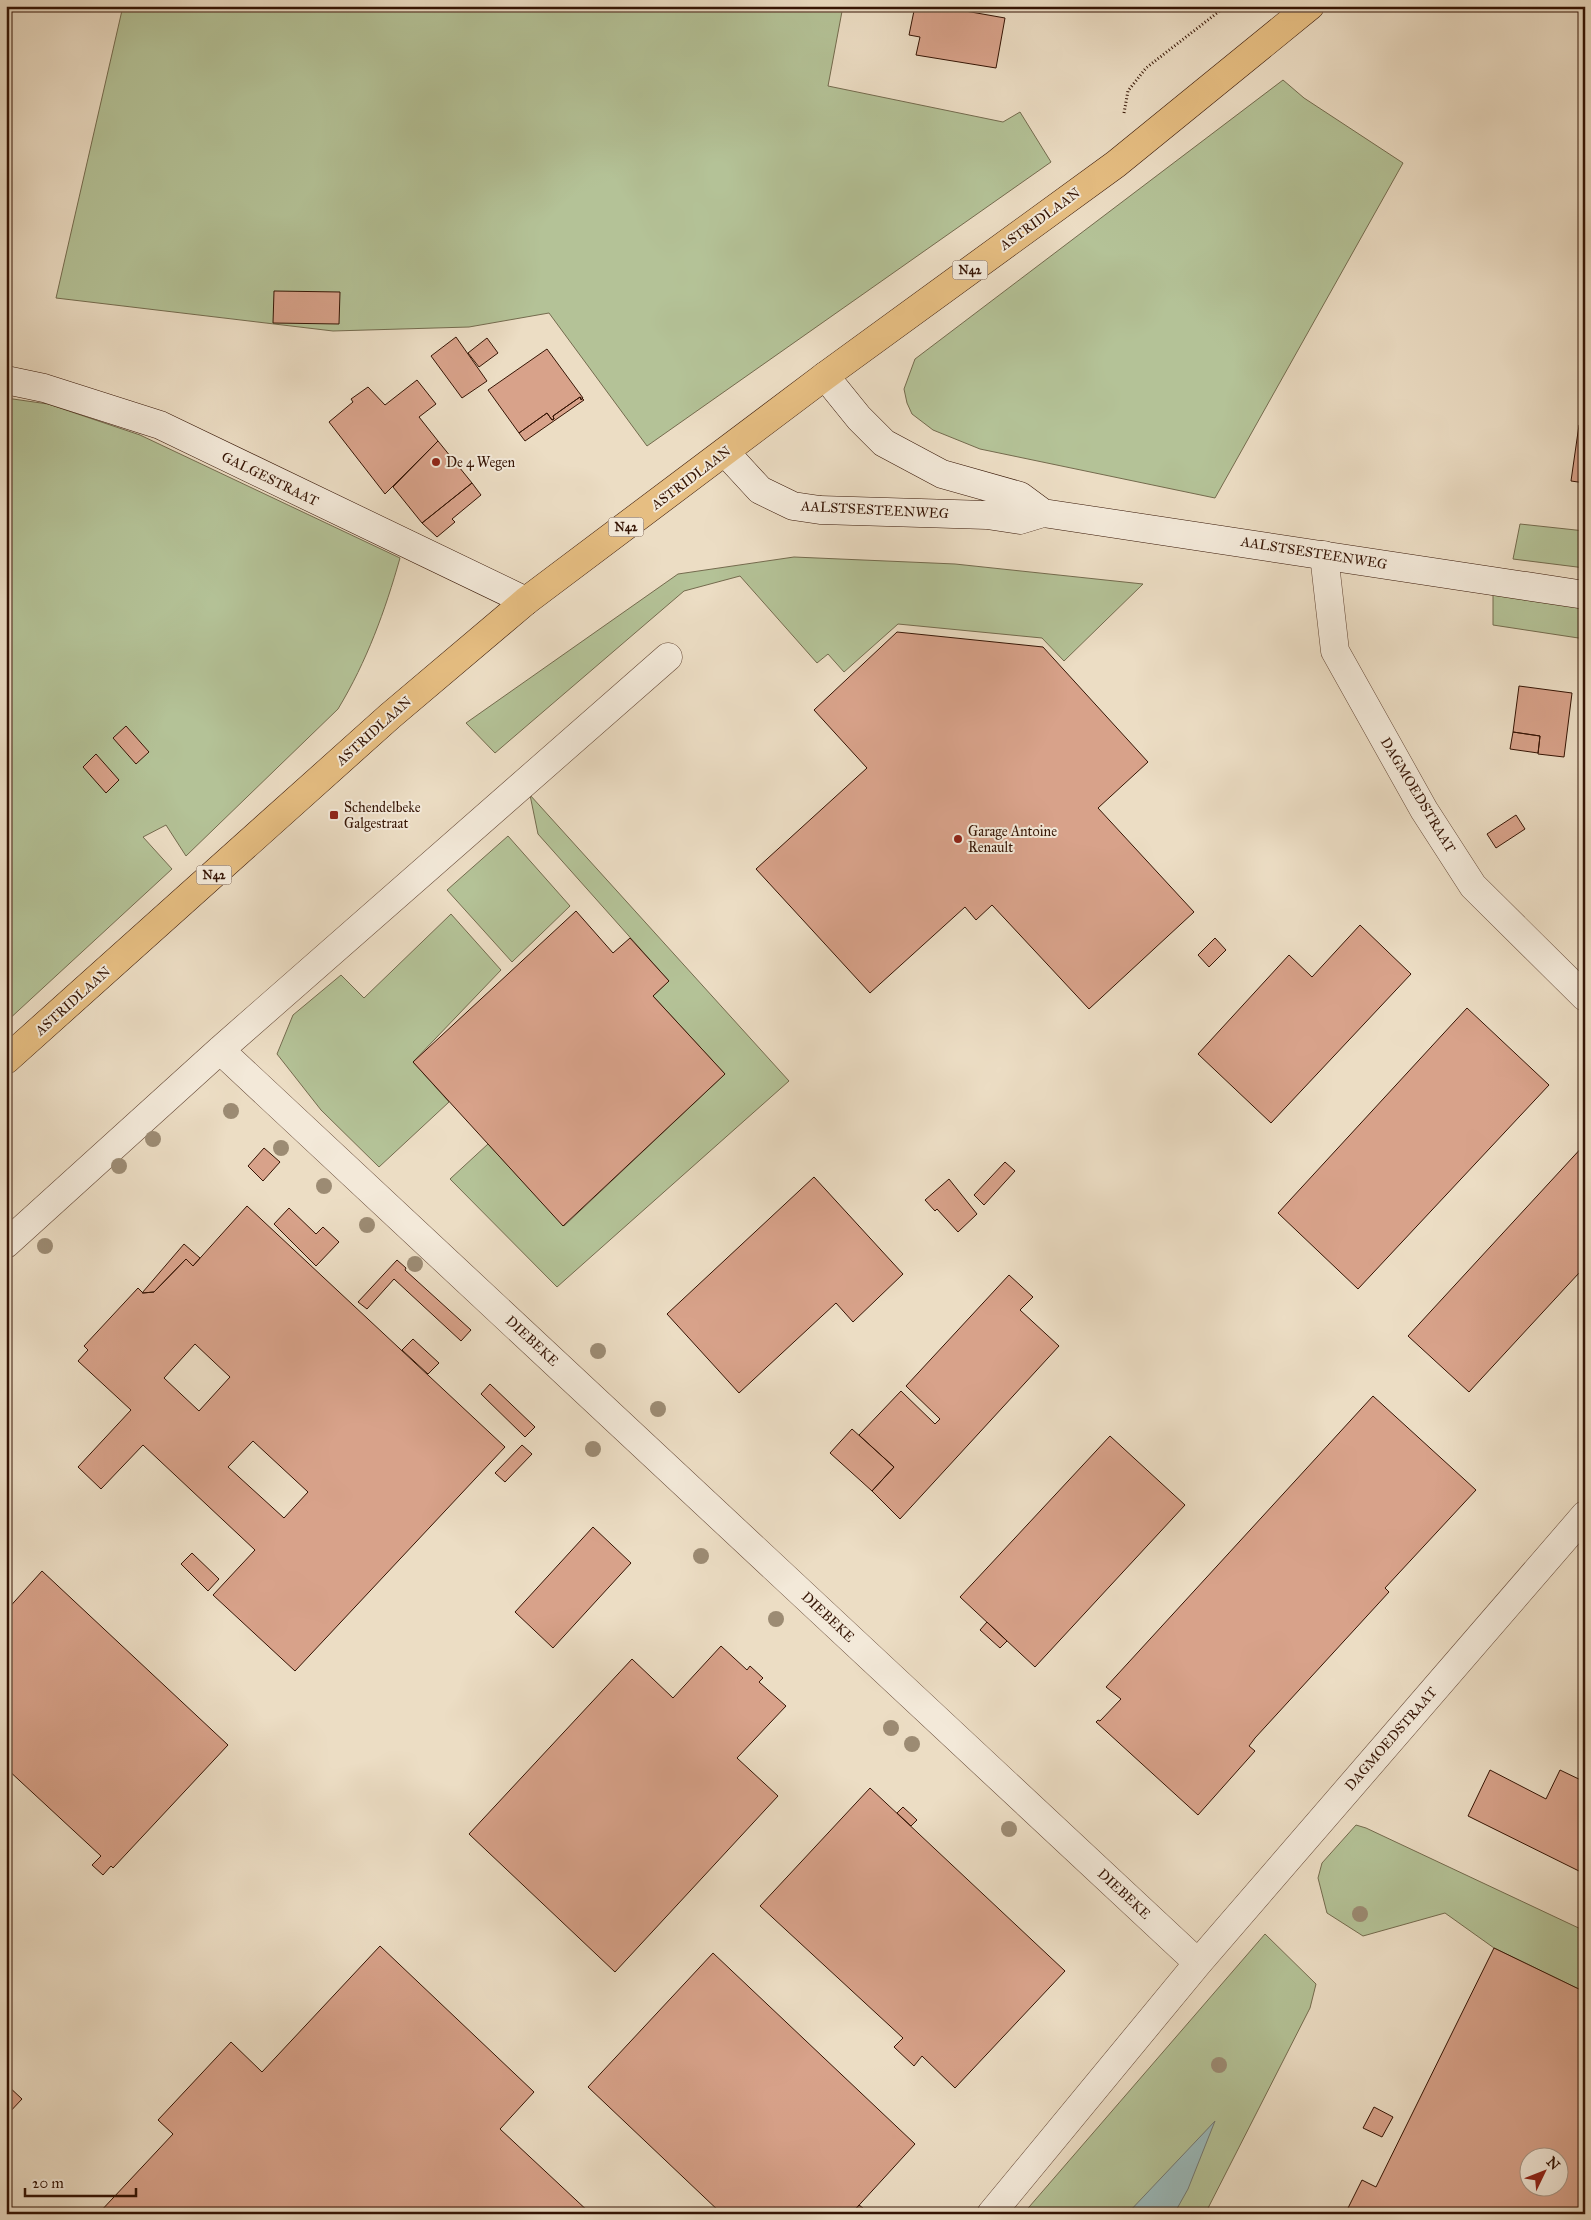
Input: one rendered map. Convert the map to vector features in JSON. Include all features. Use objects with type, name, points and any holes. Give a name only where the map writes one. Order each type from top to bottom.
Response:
[{"type":"main road","name":"ASTRIDLAAN","points":[[6,1060],[390,716],[526,601],[826,376],[1116,164],[1310,6]]},
{"type":"street","name":"AALSTSESTEENWEG","points":[[826,376],[860,418],[884,443],[942,474],[1020,496],[1043,513]]},
{"type":"street","name":"GALGESTRAAT","points":[[6,380],[44,388],[160,425],[526,601]]},
{"type":"street","name":"AALSTSESTEENWEG","points":[[725,452],[760,490],[794,506],[820,510],[988,515],[1020,520],[1043,513],[1585,595]]},
{"type":"street","name":"DAGMOEDSTRAAT","points":[[1324,555],[1335,651],[1424,810],[1473,886],[1585,997]]},
{"type":"street","points":[[6,1244],[220,1050],[668,658]]},
{"type":"street","name":"DIEBEKE","points":[[220,1050],[1198,1963]]},
{"type":"street","name":"DAGMOEDSTRAAT","points":[[1198,1963],[1585,1515]]},
{"type":"street","points":[[991,2214],[1198,1963]]},
{"type":"path","points":[[1146,68],[1226,6]]},
{"type":"green space","points":[[123,6],[843,6],[828,86],[1003,122],[1020,112],[1051,162],[647,446],[549,313],[469,327],[333,331],[56,298]]},
{"type":"green space","points":[[1283,80],[1304,98],[1403,163],[1215,498],[980,449],[933,430],[912,414],[904,389],[915,359]]},
{"type":"green space","points":[[6,398],[48,404],[140,435],[400,558],[374,635],[358,673],[338,709],[186,856],[166,825],[143,837],[172,869],[6,1022]]},
{"type":"green space","points":[[1520,524],[1585,531],[1585,568],[1513,559]]},
{"type":"green space","points":[[794,557],[955,564],[1143,584],[1064,661],[1042,638],[898,624],[844,672],[828,654],[817,663],[740,576],[684,591],[495,753],[466,723],[678,574]]},
{"type":"green space","points":[[1493,593],[1585,608],[1585,639],[1493,625]]},
{"type":"green space","points":[[530,795],[789,1081],[557,1287],[450,1179],[488,1144],[564,1226],[725,1074],[653,996],[669,981],[538,834]]},
{"type":"green space","points":[[508,836],[570,906],[512,962],[447,890]]},
{"type":"green space","points":[[451,914],[501,970],[413,1062],[449,1102],[379,1167],[321,1110],[277,1054],[293,1015],[341,975],[364,998]]},
{"type":"green space","points":[[1356,1825],[1585,1931],[1585,1992],[1494,1948],[1445,1913],[1363,1936],[1327,1913],[1318,1878],[1322,1863]]},
{"type":"green space","points":[[1265,1934],[1316,1984],[1310,2008],[1205,2214],[1023,2214]]},
{"type":"water","points":[[1215,2121],[1188,2189],[1174,2214],[1127,2214]]},
{"type":"building","points":[[915,6],[937,6],[1005,18],[996,68],[916,55],[920,37],[909,35]]},
{"type":"building","points":[[274,291],[340,292],[339,324],[273,323]]},
{"type":"building","points":[[456,337],[487,381],[462,398],[431,356]]},
{"type":"building","points":[[487,338],[498,353],[479,367],[468,353]]},
{"type":"building","points":[[547,349],[583,398],[581,400],[580,397],[553,416],[554,419],[552,420],[547,413],[519,433],[488,390]]},
{"type":"building","points":[[417,380],[436,404],[419,417],[438,441],[385,494],[329,422],[353,402],[351,399],[368,387],[385,405]]},
{"type":"building","points":[[580,397],[584,400],[525,441],[519,433],[547,413],[552,420],[554,419],[553,416]]},
{"type":"building","points":[[1579,425],[1585,425],[1585,483],[1571,481]]},
{"type":"building","name":"De 4 Wegen","points":[[438,441],[472,483],[422,523],[393,487]]},
{"type":"building","points":[[472,483],[481,495],[452,519],[455,522],[437,537],[422,523]]},
{"type":"building","name":"Garage Antoine Renault","points":[[897,632],[1043,647],[1148,762],[1098,808],[1194,912],[1089,1009],[992,905],[976,920],[965,907],[870,993],[756,869],[867,768],[814,710]]},
{"type":"building","points":[[1519,686],[1572,693],[1564,757],[1538,754],[1540,736],[1513,732]]},
{"type":"building","points":[[126,726],[149,752],[136,764],[113,738]]},
{"type":"building","points":[[1513,732],[1540,736],[1538,753],[1510,749]]},
{"type":"building","points":[[96,754],[119,780],[106,793],[83,767]]},
{"type":"building","points":[[1516,815],[1525,829],[1496,848],[1487,834]]},
{"type":"building","points":[[576,911],[613,953],[630,938],[669,981],[653,996],[725,1074],[563,1226],[413,1062]]},
{"type":"building","points":[[1360,925],[1411,974],[1271,1123],[1198,1054],[1289,955],[1312,977]]},
{"type":"building","points":[[1215,938],[1226,950],[1209,967],[1198,955]]},
{"type":"building","points":[[1467,1008],[1549,1085],[1358,1289],[1278,1213]]},
{"type":"building","points":[[1585,1144],[1585,1278],[1579,1273],[1469,1392],[1408,1336]]},
{"type":"building","points":[[264,1148],[280,1162],[263,1181],[248,1166]]},
{"type":"building","points":[[1005,1162],[1015,1171],[984,1205],[974,1195]]},
{"type":"building","points":[[814,1177],[903,1274],[853,1322],[836,1303],[739,1393],[667,1314]]},
{"type":"building","points":[[949,1179],[977,1214],[958,1232],[937,1209],[935,1211],[925,1200]]},
{"type":"building","points":[[247,1206],[505,1447],[295,1671],[213,1595],[255,1550],[143,1445],[101,1489],[78,1467],[131,1410],[78,1361],[88,1350],[84,1346],[138,1288],[143,1293],[154,1292],[186,1259],[193,1266]],"holes":[[[195,1344],[230,1377],[199,1411],[164,1378]],[[253,1441],[308,1492],[284,1518],[228,1467]]]},
{"type":"building","points":[[289,1208],[316,1234],[323,1227],[339,1242],[316,1266],[274,1224]]},
{"type":"building","points":[[184,1244],[200,1258],[193,1266],[186,1259],[154,1292],[142,1293]]},
{"type":"building","points":[[397,1260],[406,1268],[405,1270],[471,1330],[461,1341],[394,1279],[367,1309],[358,1302]]},
{"type":"building","points":[[1009,1275],[1033,1297],[1020,1310],[1059,1346],[900,1519],[872,1491],[894,1467],[859,1435],[901,1391],[935,1424],[940,1419],[906,1386]]},
{"type":"building","points":[[413,1339],[439,1363],[428,1374],[402,1350]]},
{"type":"building","points":[[490,1384],[535,1427],[525,1437],[481,1394]]},
{"type":"building","points":[[1373,1396],[1476,1490],[1385,1588],[1389,1592],[1255,1738],[1249,1746],[1255,1751],[1198,1815],[1096,1722],[1100,1721],[1121,1699],[1106,1687]]},
{"type":"building","points":[[852,1429],[894,1467],[872,1491],[830,1453]]},
{"type":"building","points":[[1110,1436],[1185,1505],[1035,1667],[960,1597]]},
{"type":"building","points":[[522,1445],[532,1454],[505,1482],[495,1473]]},
{"type":"building","points":[[593,1527],[631,1563],[553,1648],[515,1612]]},
{"type":"building","points":[[192,1553],[219,1579],[208,1591],[181,1564]]},
{"type":"building","points":[[42,1571],[228,1745],[113,1868],[111,1866],[103,1875],[92,1865],[101,1856],[6,1768],[6,1611]]},
{"type":"building","points":[[987,1622],[1007,1641],[1000,1648],[980,1630]]},
{"type":"building","points":[[721,1646],[747,1670],[750,1666],[763,1678],[759,1682],[786,1706],[737,1758],[778,1796],[615,1972],[469,1834],[632,1659],[673,1698]]},
{"type":"building","points":[[1490,1770],[1546,1799],[1560,1770],[1585,1782],[1585,1874],[1468,1816]]},
{"type":"building","points":[[870,1788],[1065,1971],[955,2088],[922,2056],[914,2066],[894,2047],[903,2038],[760,1906]]},
{"type":"building","points":[[903,1807],[917,1820],[911,1826],[897,1813]]},
{"type":"building","points":[[380,1946],[534,2092],[500,2129],[591,2214],[98,2214],[173,2134],[158,2120],[231,2042],[262,2072]]},
{"type":"building","points":[[1494,1948],[1585,1992],[1585,2214],[1345,2214],[1362,2180],[1376,2187]]},
{"type":"building","points":[[713,1953],[915,2144],[851,2214],[722,2214],[588,2087]]},
{"type":"building","points":[[6,2084],[22,2099],[6,2116]]},
{"type":"building","points":[[1374,2107],[1393,2117],[1382,2137],[1363,2128]]},
{"type":"building","points":[[859,2205],[868,2212],[851,2214]]},
{"type":"place","name":"De 4 Wegen","points":[[436,462]]},
{"type":"place","name":"Schendelbeke Galgestraat","points":[[334,815]]},
{"type":"place","name":"Garage Antoine Renault","points":[[958,839]]}]
